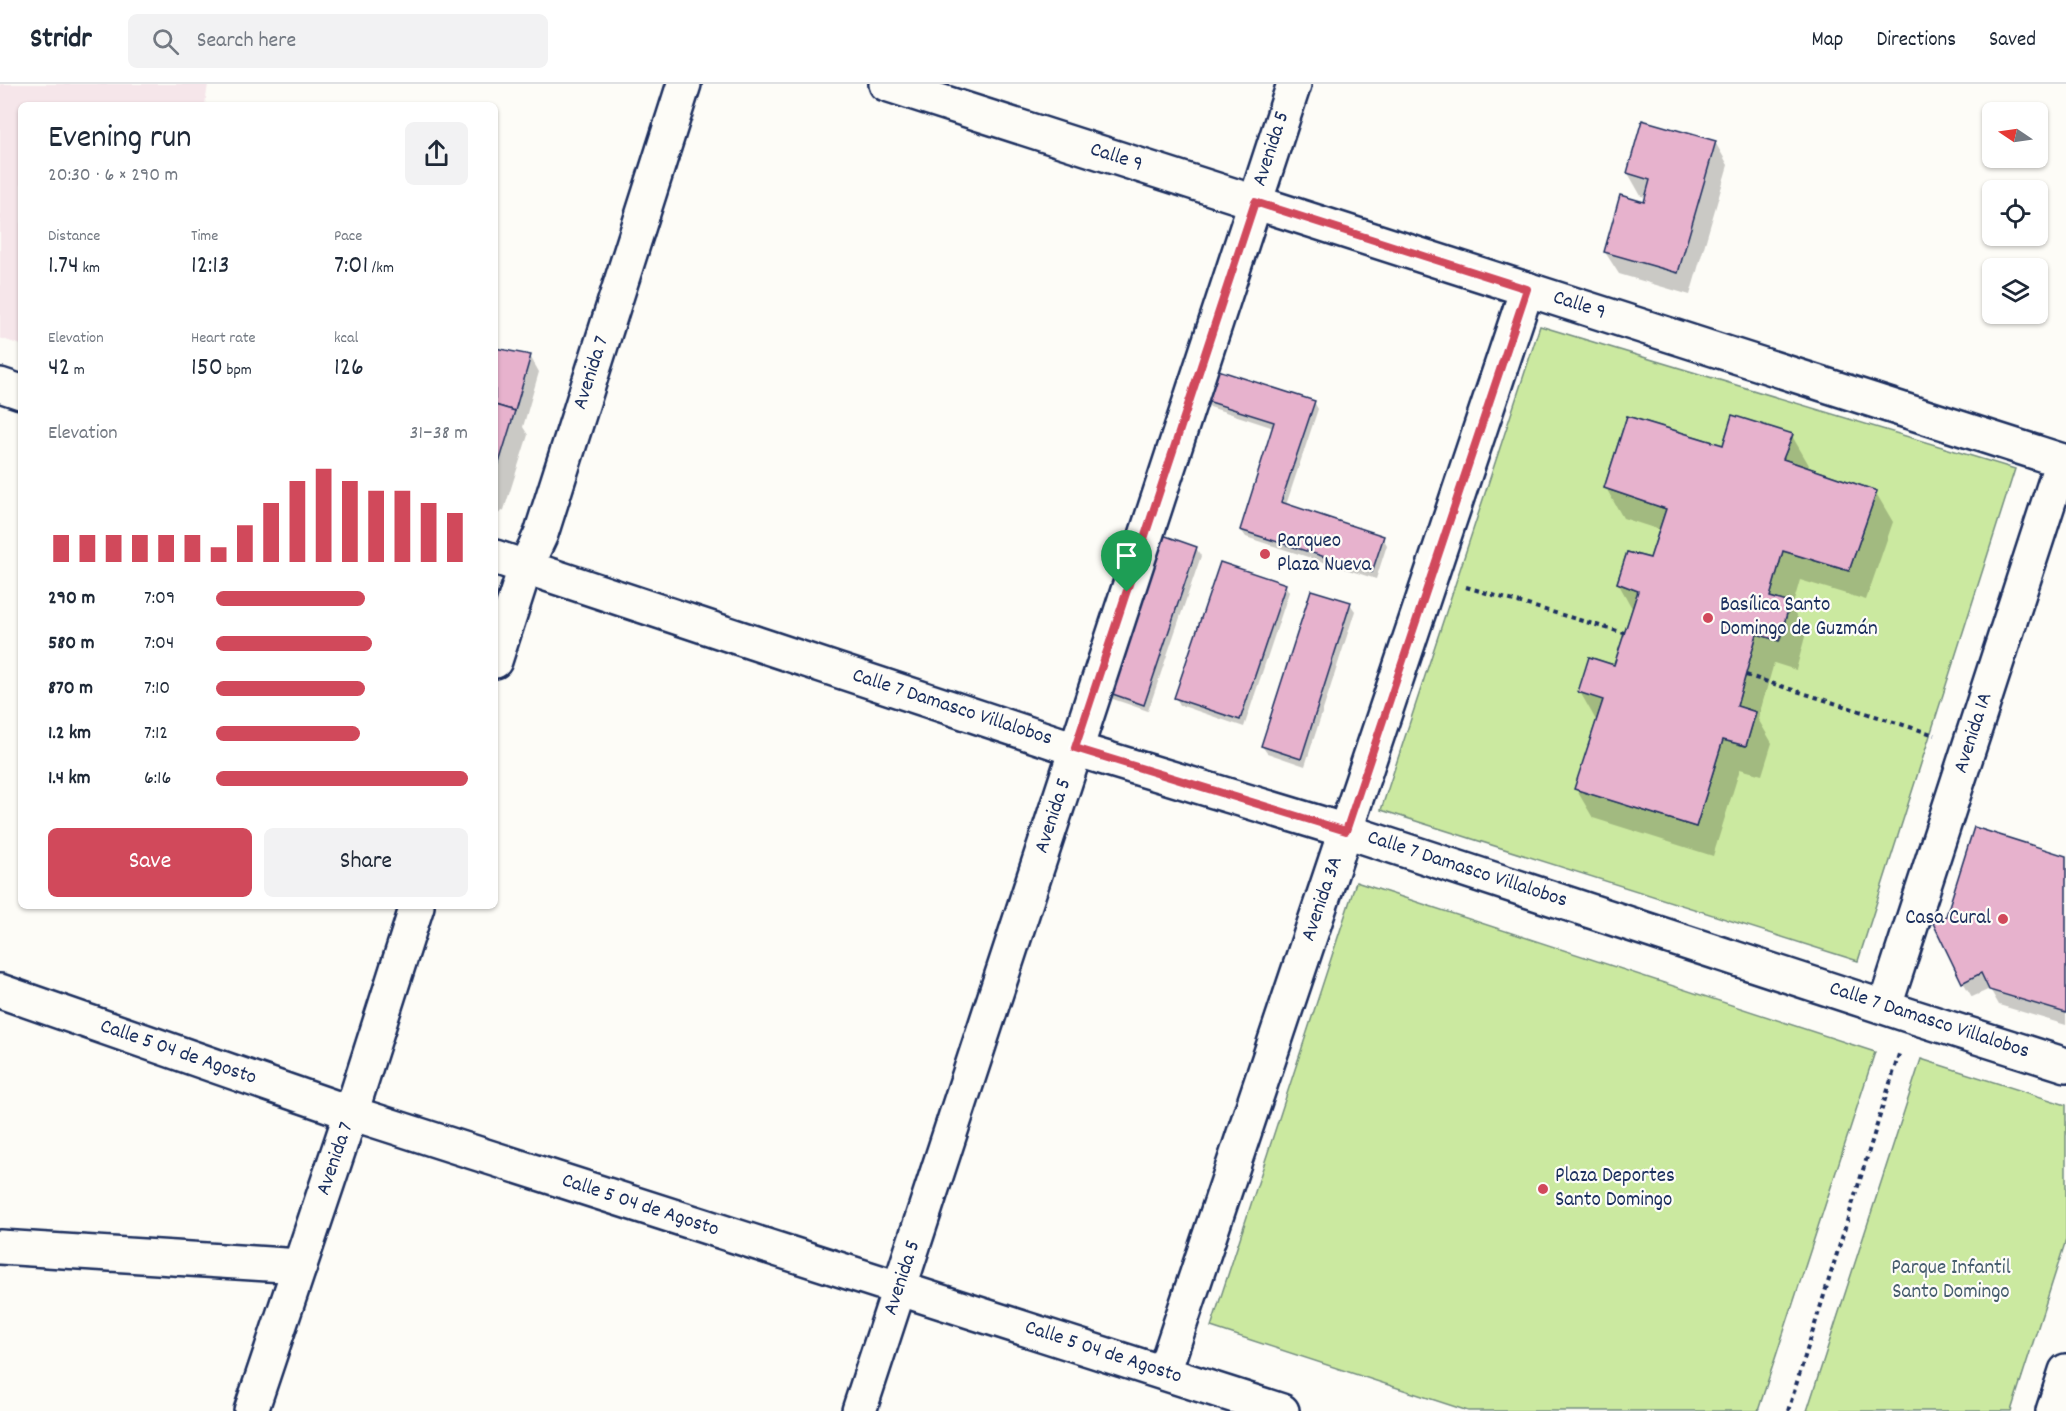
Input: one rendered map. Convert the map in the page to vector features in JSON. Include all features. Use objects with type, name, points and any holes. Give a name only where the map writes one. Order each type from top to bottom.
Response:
[{"type":"street","name":"Avenida 7","points":[[498,641],[510,562],[541,534],[684,84]]},
{"type":"street","name":"Calle 9","points":[[886,84],[2064,461]]},
{"type":"street","name":"Avenida 5","points":[[859,1411],[1294,84]]},
{"type":"street","name":"Avenida 3A","points":[[1164,1372],[1527,289]]},
{"type":"street","points":[[0,385],[18,391]]},
{"type":"street","name":"Avenida 1A","points":[[1898,1011],[1970,746],[2064,461]]},
{"type":"street","name":"Calle 7 Damasco Villalobos","points":[[510,562],[1075,748],[1346,831],[2066,1065]]},
{"type":"street","name":"Avenida 7","points":[[251,1411],[351,1113],[416,909]]},
{"type":"street","name":"Calle 5 04 de Agosto","points":[[0,991],[351,1113],[1282,1411]]},
{"type":"street","points":[[0,1248],[300,1266]]},
{"type":"street","points":[[2053,1411],[2066,1371]]},
{"type":"path","points":[[1431,577],[1624,633]]},
{"type":"path","points":[[1746,675],[1970,746]]},
{"type":"path","points":[[1788,1411],[1898,1011]]},
{"type":"shaded area","points":[[0,84],[208,84],[205,102],[18,102],[18,344],[0,338]]},
{"type":"green space","points":[[1540,326],[2015,469],[1858,961],[1381,810]],"holes":[[[1627,416],[1723,445],[1732,416],[1793,435],[1783,459],[1877,491],[1849,571],[1783,551],[1770,597],[1790,603],[1780,640],[1757,634],[1737,706],[1756,712],[1746,746],[1723,740],[1696,827],[1575,789],[1603,700],[1589,657],[1614,665],[1638,591],[1617,583],[1627,552],[1650,558],[1666,509],[1604,488]]]},
{"type":"green space","name":"Plaza Deportes Santo Domingo","points":[[1356,882],[1875,1052],[1758,1411],[1468,1411],[1211,1327]]},
{"type":"green space","name":"Parque Infantil Santo Domingo","points":[[1921,1059],[2066,1105],[2066,1240],[2011,1411],[1807,1411]]},
{"type":"building","points":[[1642,120],[1716,141],[1678,273],[1604,252],[1620,195],[1644,202],[1650,180],[1627,173]]},
{"type":"building","points":[[498,349],[531,355],[515,411],[498,406]]},
{"type":"building","points":[[1215,369],[1315,401],[1281,502],[1384,536],[1372,572],[1240,530],[1274,422],[1204,400]]},
{"type":"building","points":[[498,406],[515,411],[498,466]]},
{"type":"building","name":"Basílica Santo Domingo de Guzmán","points":[[1732,415],[1793,434],[1783,459],[1877,491],[1849,571],[1783,551],[1770,597],[1790,603],[1779,641],[1757,634],[1737,706],[1756,712],[1746,746],[1723,740],[1696,827],[1574,789],[1603,700],[1578,692],[1589,657],[1614,665],[1638,591],[1617,583],[1627,552],[1650,558],[1666,509],[1604,488],[1627,416],[1723,445]]},
{"type":"building","points":[[1160,534],[1197,547],[1144,705],[1107,692]]},
{"type":"building","points":[[1220,562],[1286,584],[1240,720],[1174,698]]},
{"type":"building","points":[[1311,590],[1351,602],[1301,759],[1261,746]]},
{"type":"building","name":"Casa Cural","points":[[1974,827],[2066,856],[2066,1013],[1989,990],[1981,973],[1962,983],[1933,923],[1946,916]]},
{"type":"place","name":"Parqueo Plaza Nueva","points":[[1265,554]]},
{"type":"place","name":"Basílica Santo Domingo de Guzmán","points":[[1708,618]]},
{"type":"place","name":"Casa Cural","points":[[2003,919]]},
{"type":"place","name":"Plaza Deportes Santo Domingo","points":[[1543,1189]]},
{"type":"route","points":[[1255,202],[1527,289],[1346,831],[1075,748],[1127,592],[1255,202]]}]
